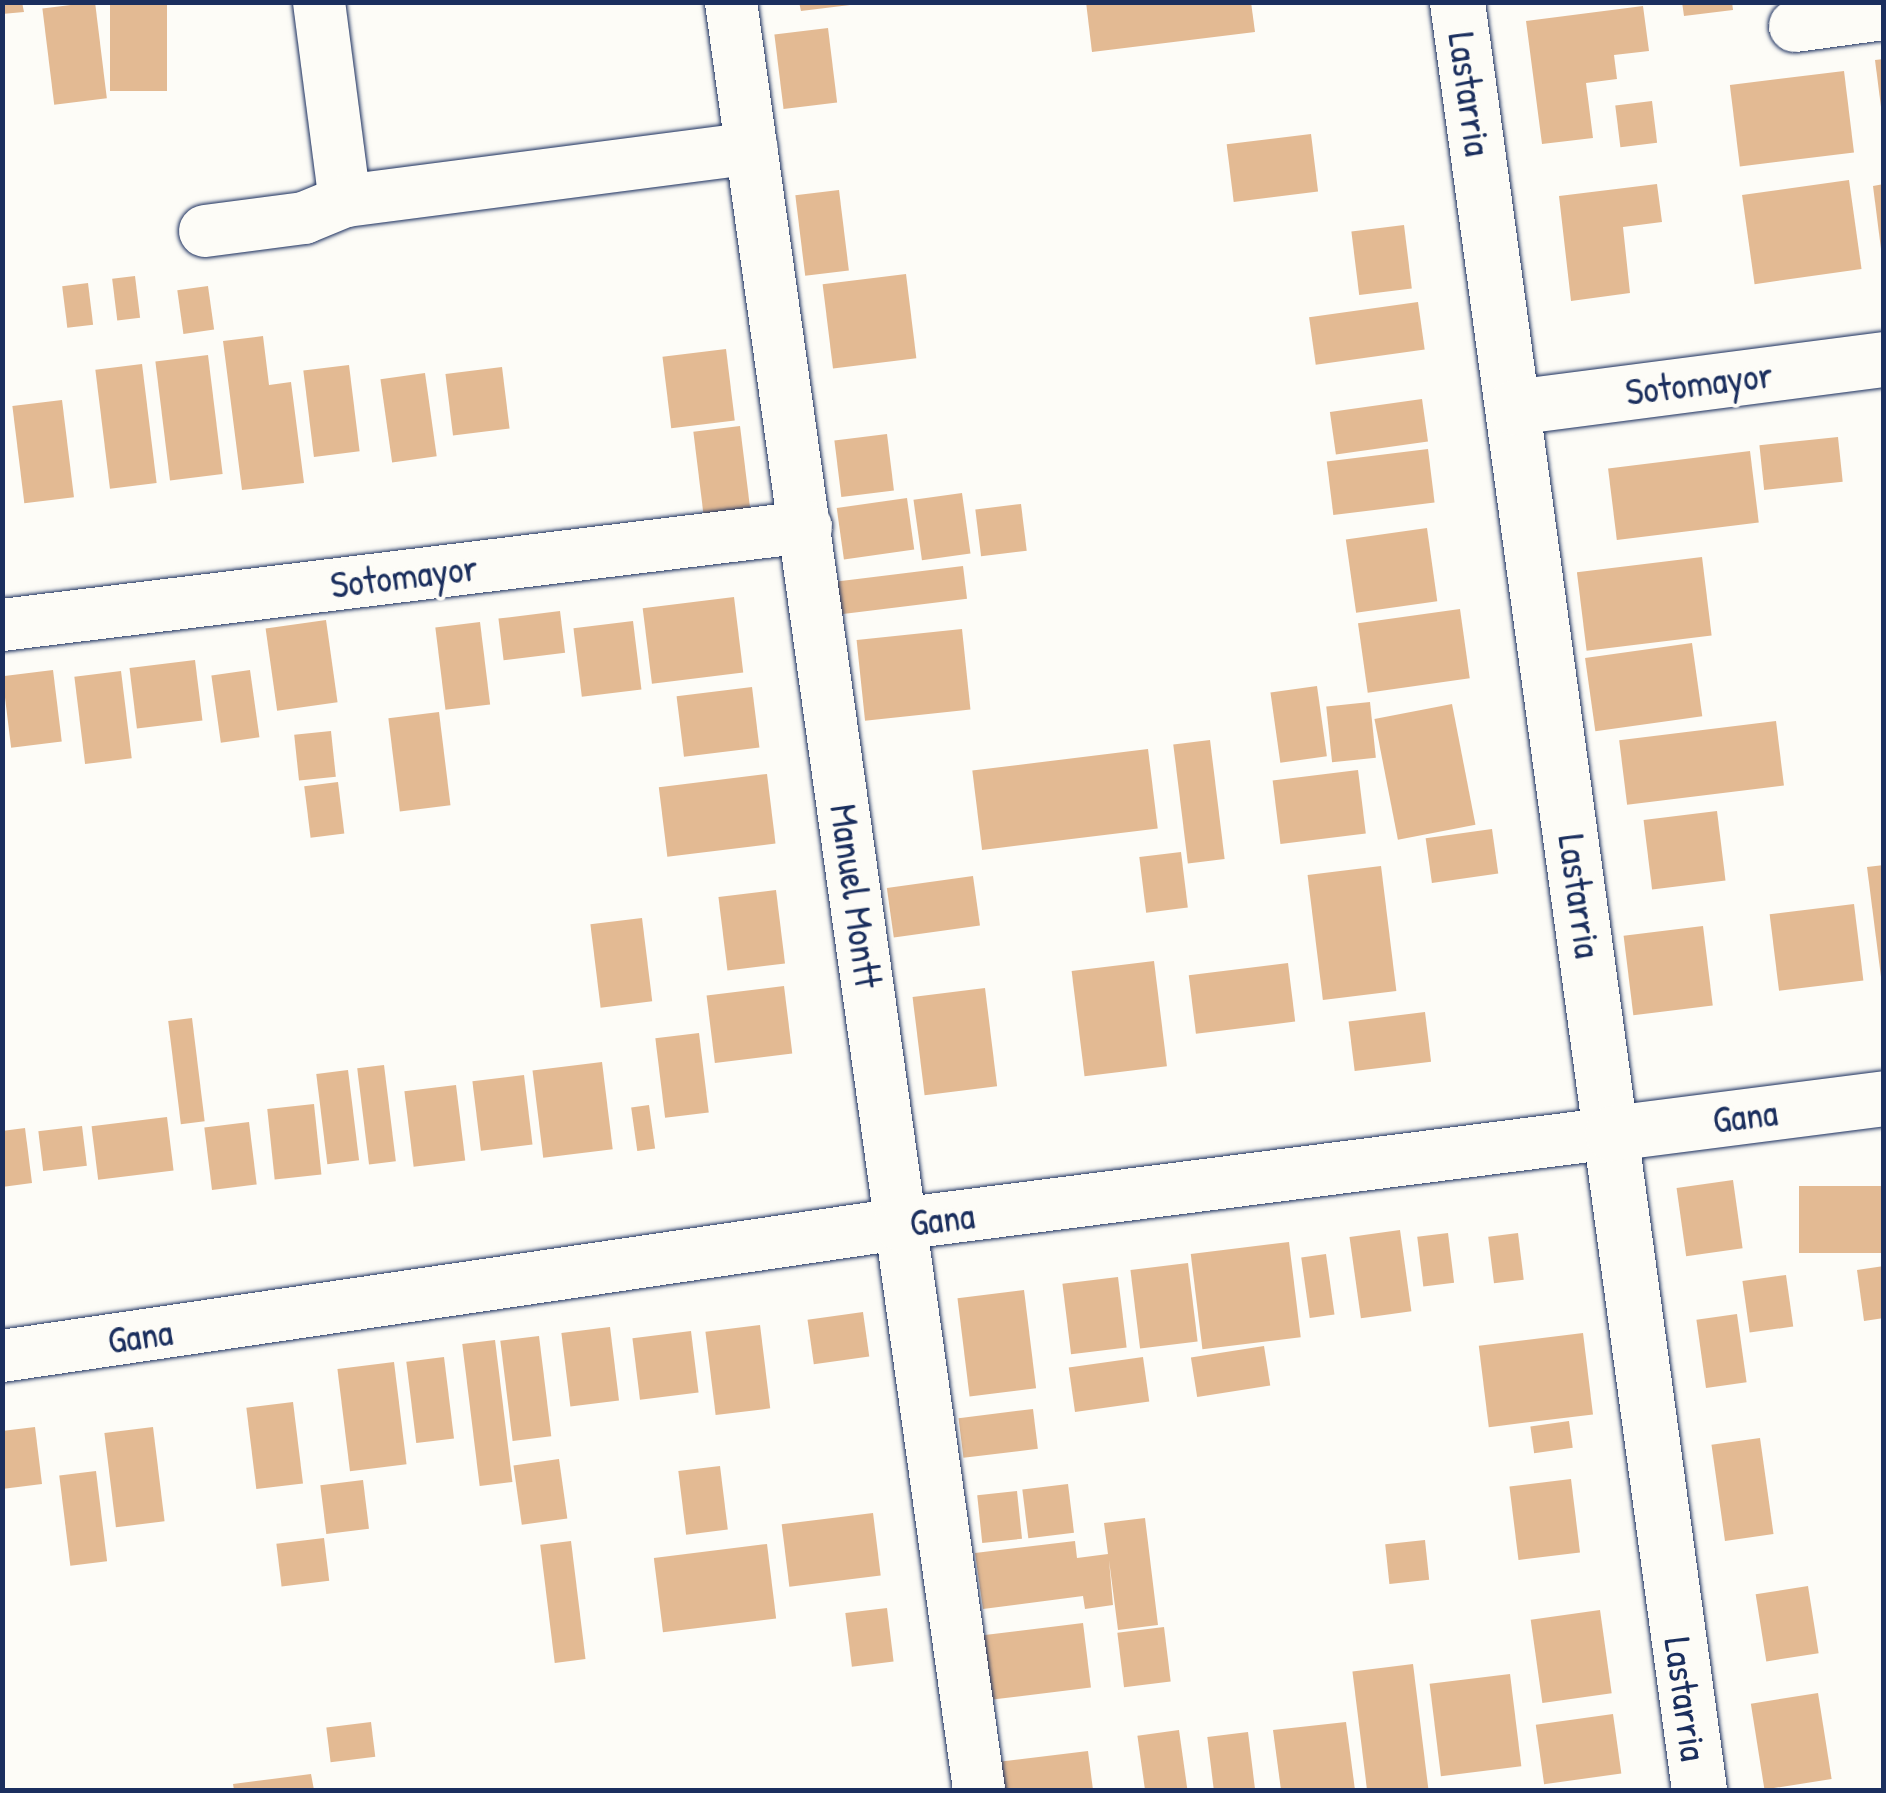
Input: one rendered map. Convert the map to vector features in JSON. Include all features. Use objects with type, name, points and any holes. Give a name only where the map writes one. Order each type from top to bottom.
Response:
[{"type":"main road","name":"Lastarria","points":[[1457,2],[1698,1790]]},
{"type":"main road","name":"Sotomayor","points":[[1514,407],[1884,359]]},
{"type":"main road","name":"Gana","points":[[1612,1133],[1884,1098]]},
{"type":"street","points":[[319,2],[345,201]]},
{"type":"street","name":"Manuel Montt","points":[[732,2],[979,1790]]},
{"type":"street","points":[[1795,26],[1884,14]]},
{"type":"street","points":[[205,232],[304,218],[345,201],[752,148]]},
{"type":"street","name":"Sotomayor","points":[[2,626],[806,527]]},
{"type":"street","name":"Gana","points":[[2,1356],[900,1224],[1612,1133]]},
{"type":"building","points":[[2,2],[22,2],[24,12],[2,14]]},
{"type":"building","points":[[95,2],[107,98],[54,105],[42,8]]},
{"type":"building","points":[[110,2],[167,2],[167,91],[110,91]]},
{"type":"building","points":[[799,2],[849,2],[850,5],[801,11]]},
{"type":"building","points":[[1086,2],[1251,2],[1255,32],[1092,52]]},
{"type":"building","points":[[1682,2],[1732,2],[1733,10],[1684,16]]},
{"type":"building","points":[[1643,6],[1649,51],[1614,55],[1617,79],[1586,83],[1593,138],[1542,144],[1526,21]]},
{"type":"building","points":[[828,28],[837,102],[784,109],[774,35]]},
{"type":"building","points":[[1884,59],[1884,107],[1881,107],[1875,60]]},
{"type":"building","points":[[1844,71],[1854,152],[1740,166],[1730,85]]},
{"type":"building","points":[[1652,101],[1657,143],[1620,147],[1615,106]]},
{"type":"building","points":[[1311,134],[1318,192],[1234,202],[1227,144]]},
{"type":"building","points":[[1849,180],[1862,269],[1755,284],[1742,195]]},
{"type":"building","points":[[1657,184],[1662,222],[1623,227],[1630,293],[1571,301],[1559,196]]},
{"type":"building","points":[[1884,184],[1884,249],[1881,249],[1873,186]]},
{"type":"building","points":[[839,190],[849,270],[805,276],[795,195]]},
{"type":"building","points":[[1404,225],[1412,289],[1359,295],[1351,231]]},
{"type":"building","points":[[906,274],[916,358],[833,369],[823,284]]},
{"type":"building","points":[[135,276],[140,318],[117,320],[112,279]]},
{"type":"building","points":[[88,283],[93,325],[67,328],[62,286]]},
{"type":"building","points":[[208,286],[214,330],[183,334],[177,290]]},
{"type":"building","points":[[1418,302],[1425,350],[1316,365],[1309,317]]},
{"type":"building","points":[[263,336],[269,385],[291,382],[304,483],[242,490],[223,341]]},
{"type":"building","points":[[726,349],[735,420],[671,428],[662,357]]},
{"type":"building","points":[[208,355],[223,474],[170,481],[155,361]]},
{"type":"building","points":[[142,364],[157,483],[110,489],[95,370]]},
{"type":"building","points":[[349,365],[360,451],[314,457],[303,371]]},
{"type":"building","points":[[502,367],[510,429],[453,435],[445,374]]},
{"type":"building","points":[[425,373],[437,456],[392,462],[380,379]]},
{"type":"building","points":[[1422,399],[1428,442],[1336,455],[1330,412]]},
{"type":"building","points":[[62,400],[74,497],[24,503],[12,406]]},
{"type":"building","points":[[740,426],[750,510],[704,516],[693,432]]},
{"type":"building","points":[[887,434],[894,491],[841,497],[834,440]]},
{"type":"building","points":[[1838,437],[1843,482],[1764,490],[1759,445]]},
{"type":"building","points":[[1428,449],[1435,503],[1333,515],[1327,461]]},
{"type":"building","points":[[1750,451],[1759,522],[1617,540],[1608,468]]},
{"type":"building","points":[[962,493],[970,553],[922,560],[913,500]]},
{"type":"building","points":[[907,498],[914,549],[844,559],[837,508]]},
{"type":"building","points":[[1021,504],[1027,551],[981,556],[975,510]]},
{"type":"building","points":[[1427,528],[1437,601],[1356,613],[1346,539]]},
{"type":"building","points":[[1702,557],[1712,635],[1587,651],[1577,572]]},
{"type":"building","points":[[963,566],[967,599],[841,614],[837,581]]},
{"type":"building","points":[[734,597],[743,672],[652,684],[643,608]]},
{"type":"building","points":[[1460,609],[1470,678],[1368,693],[1358,623]]},
{"type":"building","points":[[560,611],[565,653],[504,660],[498,619]]},
{"type":"building","points":[[326,620],[338,702],[277,711],[266,628]]},
{"type":"building","points":[[633,621],[641,689],[582,697],[573,628]]},
{"type":"building","points":[[480,622],[490,704],[445,710],[435,627]]},
{"type":"building","points":[[962,629],[970,710],[865,721],[857,640]]},
{"type":"building","points":[[1692,643],[1702,716],[1595,731],[1585,658]]},
{"type":"building","points":[[195,660],[202,721],[137,729],[129,668]]},
{"type":"building","points":[[53,670],[62,741],[11,748],[2,676]]},
{"type":"building","points":[[250,670],[259,737],[221,743],[211,675]]},
{"type":"building","points":[[121,671],[132,758],[85,764],[74,677]]},
{"type":"building","points":[[1317,686],[1327,756],[1280,763],[1270,693]]},
{"type":"building","points":[[752,687],[759,748],[684,757],[677,696]]},
{"type":"building","points":[[1370,702],[1376,758],[1332,762],[1326,707]]},
{"type":"building","points":[[1452,704],[1475,825],[1398,840],[1374,719]]},
{"type":"building","points":[[439,712],[450,805],[400,812],[388,718]]},
{"type":"building","points":[[1776,721],[1784,786],[1627,805],[1619,740]]},
{"type":"building","points":[[331,731],[336,777],[299,781],[294,735]]},
{"type":"building","points":[[1210,740],[1225,859],[1188,864],[1173,745]]},
{"type":"building","points":[[1148,749],[1158,828],[982,850],[972,771]]},
{"type":"building","points":[[1358,770],[1366,834],[1280,844],[1273,780]]},
{"type":"building","points":[[767,774],[776,843],[667,857],[659,787]]},
{"type":"building","points":[[338,782],[344,834],[311,838],[304,786]]},
{"type":"building","points":[[1717,811],[1726,880],[1652,889],[1644,820]]},
{"type":"building","points":[[1492,829],[1498,874],[1432,883],[1426,838]]},
{"type":"building","points":[[1181,852],[1188,908],[1146,913],[1139,857]]},
{"type":"building","points":[[1884,865],[1884,977],[1881,977],[1867,867]]},
{"type":"building","points":[[1381,866],[1396,991],[1323,1000],[1308,875]]},
{"type":"building","points":[[973,876],[980,926],[894,938],[887,888]]},
{"type":"building","points":[[776,890],[785,963],[727,971],[718,897]]},
{"type":"building","points":[[1854,904],[1863,980],[1779,991],[1770,914]]},
{"type":"building","points":[[642,918],[652,1001],[601,1008],[590,924]]},
{"type":"building","points":[[1703,926],[1713,1005],[1633,1015],[1624,936]]},
{"type":"building","points":[[1154,961],[1167,1066],[1085,1076],[1072,971]]},
{"type":"building","points":[[1288,963],[1295,1022],[1196,1034],[1189,975]]},
{"type":"building","points":[[784,986],[792,1053],[715,1063],[707,996]]},
{"type":"building","points":[[985,988],[997,1086],[925,1095],[913,997]]},
{"type":"building","points":[[1425,1012],[1431,1062],[1355,1071],[1349,1021]]},
{"type":"building","points":[[192,1018],[205,1121],[181,1124],[168,1021]]},
{"type":"building","points":[[699,1033],[709,1112],[665,1118],[655,1038]]},
{"type":"building","points":[[602,1062],[613,1149],[543,1158],[533,1071]]},
{"type":"building","points":[[384,1065],[396,1161],[369,1165],[357,1068]]},
{"type":"building","points":[[348,1070],[359,1160],[327,1164],[316,1074]]},
{"type":"building","points":[[524,1075],[533,1144],[481,1151],[472,1081]]},
{"type":"building","points":[[456,1085],[465,1160],[414,1167],[404,1091]]},
{"type":"building","points":[[314,1104],[321,1175],[275,1180],[267,1109]]},
{"type":"building","points":[[649,1105],[655,1149],[637,1151],[631,1108]]},
{"type":"building","points":[[167,1117],[174,1171],[98,1180],[92,1126]]},
{"type":"building","points":[[249,1122],[257,1185],[212,1190],[204,1127]]},
{"type":"building","points":[[82,1126],[87,1166],[43,1171],[38,1131]]},
{"type":"building","points":[[25,1128],[32,1183],[2,1187],[2,1131]]},
{"type":"building","points":[[1733,1180],[1743,1248],[1686,1256],[1677,1188]]},
{"type":"building","points":[[1799,1186],[1884,1186],[1884,1253],[1799,1253]]},
{"type":"building","points":[[1400,1230],[1411,1311],[1361,1318],[1349,1237]]},
{"type":"building","points":[[1448,1233],[1454,1283],[1423,1286],[1417,1237]]},
{"type":"building","points":[[1518,1233],[1524,1280],[1494,1283],[1488,1237]]},
{"type":"building","points":[[1289,1242],[1301,1337],[1202,1349],[1191,1254]]},
{"type":"building","points":[[1326,1254],[1334,1314],[1310,1318],[1301,1257]]},
{"type":"building","points":[[1188,1263],[1198,1341],[1140,1348],[1130,1270]]},
{"type":"building","points":[[1884,1266],[1884,1318],[1864,1321],[1857,1270]]},
{"type":"building","points":[[1786,1275],[1793,1326],[1750,1333],[1742,1281]]},
{"type":"building","points":[[1118,1277],[1127,1347],[1071,1354],[1062,1284]]},
{"type":"building","points":[[1024,1290],[1036,1388],[970,1396],[957,1298]]},
{"type":"building","points":[[863,1312],[869,1357],[814,1364],[808,1320]]},
{"type":"building","points":[[1737,1314],[1747,1382],[1706,1388],[1696,1320]]},
{"type":"building","points":[[760,1325],[770,1408],[716,1415],[705,1332]]},
{"type":"building","points":[[610,1327],[619,1400],[570,1406],[561,1333]]},
{"type":"building","points":[[691,1331],[699,1393],[640,1400],[632,1338]]},
{"type":"building","points":[[1583,1333],[1593,1414],[1489,1427],[1479,1346]]},
{"type":"building","points":[[539,1336],[551,1436],[513,1441],[500,1341]]},
{"type":"building","points":[[495,1340],[512,1482],[480,1486],[462,1344]]},
{"type":"building","points":[[1264,1346],[1270,1386],[1197,1397],[1191,1358]]},
{"type":"building","points":[[444,1357],[454,1438],[416,1443],[406,1362]]},
{"type":"building","points":[[1143,1357],[1149,1402],[1075,1412],[1069,1367]]},
{"type":"building","points":[[394,1362],[407,1464],[350,1471],[337,1369]]},
{"type":"building","points":[[293,1402],[303,1483],[256,1489],[246,1408]]},
{"type":"building","points":[[1033,1409],[1038,1449],[963,1458],[959,1418]]},
{"type":"building","points":[[1569,1421],[1573,1448],[1534,1453],[1530,1426]]},
{"type":"building","points":[[35,1427],[42,1484],[2,1489],[2,1431]]},
{"type":"building","points":[[153,1427],[165,1521],[116,1527],[104,1433]]},
{"type":"building","points":[[1760,1438],[1773,1534],[1725,1541],[1711,1445]]},
{"type":"building","points":[[559,1459],[567,1518],[522,1525],[513,1465]]},
{"type":"building","points":[[720,1466],[728,1530],[686,1535],[678,1471]]},
{"type":"building","points":[[96,1471],[107,1561],[70,1566],[59,1476]]},
{"type":"building","points":[[1571,1479],[1580,1552],[1518,1560],[1509,1487]]},
{"type":"building","points":[[363,1480],[369,1529],[326,1534],[320,1485]]},
{"type":"building","points":[[1068,1484],[1074,1533],[1028,1538],[1022,1490]]},
{"type":"building","points":[[1017,1491],[1022,1539],[982,1543],[977,1495]]},
{"type":"building","points":[[873,1513],[881,1576],[789,1587],[782,1524]]},
{"type":"building","points":[[1145,1518],[1158,1625],[1118,1630],[1109,1560],[1113,1605],[1085,1609],[1083,1596],[983,1609],[975,1553],[1075,1541],[1077,1558],[1108,1554],[1104,1523]]},
{"type":"building","points":[[324,1538],[329,1581],[282,1587],[276,1544]]},
{"type":"building","points":[[1425,1540],[1429,1580],[1389,1584],[1385,1544]]},
{"type":"building","points":[[571,1541],[586,1659],[555,1663],[540,1545]]},
{"type":"building","points":[[767,1544],[776,1618],[663,1632],[654,1558]]},
{"type":"building","points":[[1808,1586],[1819,1653],[1766,1661],[1756,1594]]},
{"type":"building","points":[[887,1608],[894,1662],[852,1667],[845,1613]]},
{"type":"building","points":[[1600,1610],[1612,1693],[1542,1703],[1531,1620]]},
{"type":"building","points":[[1083,1623],[1091,1688],[991,1700],[983,1635]]},
{"type":"building","points":[[1164,1627],[1171,1682],[1124,1687],[1117,1633]]},
{"type":"building","points":[[1413,1664],[1428,1790],[1367,1790],[1352,1671]]},
{"type":"building","points":[[1510,1674],[1521,1766],[1441,1776],[1430,1684]]},
{"type":"building","points":[[1818,1693],[1832,1779],[1764,1790],[1751,1704]]},
{"type":"building","points":[[1613,1714],[1621,1773],[1544,1784],[1536,1725]]},
{"type":"building","points":[[371,1722],[375,1757],[331,1762],[326,1727]]},
{"type":"building","points":[[1346,1722],[1355,1790],[1281,1790],[1273,1730]]},
{"type":"building","points":[[1179,1730],[1187,1790],[1145,1790],[1137,1736]]},
{"type":"building","points":[[1248,1732],[1255,1790],[1214,1790],[1207,1737]]},
{"type":"building","points":[[1088,1751],[1093,1790],[1001,1790],[997,1762]]},
{"type":"building","points":[[311,1774],[314,1790],[234,1790],[233,1784]]}]
